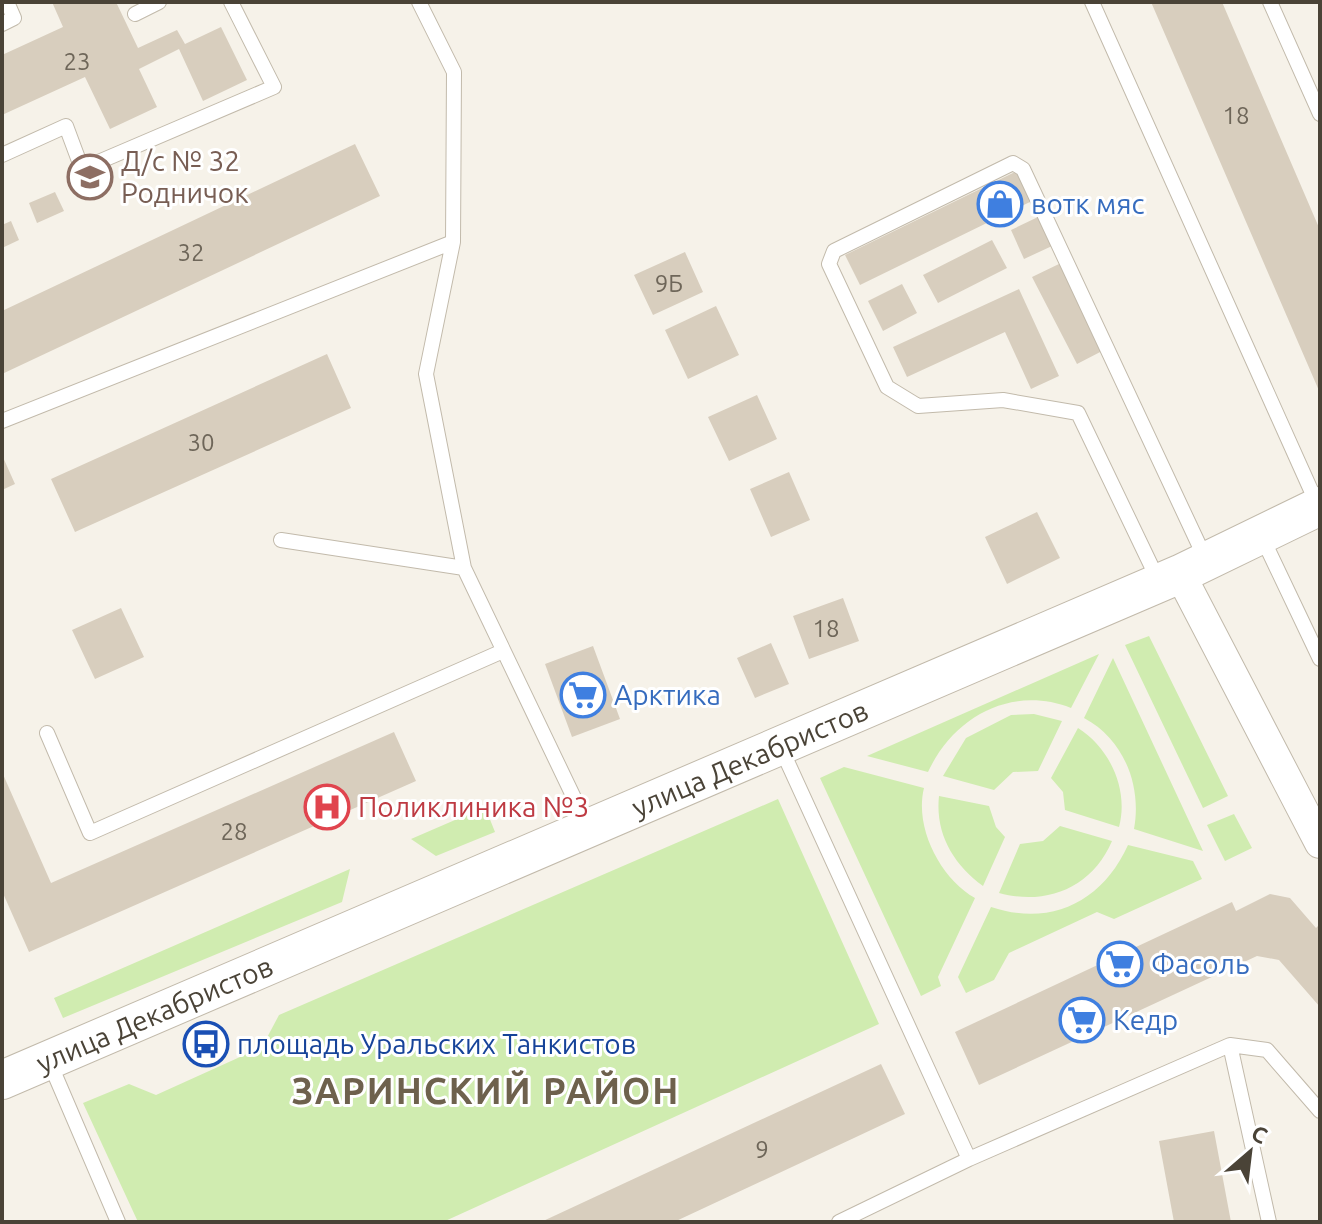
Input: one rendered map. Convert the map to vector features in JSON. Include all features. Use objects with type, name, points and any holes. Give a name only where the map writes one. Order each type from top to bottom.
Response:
[{"type":"street","name":"улица Декабристов","points":[[2,1080],[781,747],[1182,572],[1319,506]]},
{"type":"street","points":[[1182,572],[1320,843]]},
{"type":"lane","points":[[2,24],[14,18],[7,2]]},
{"type":"lane","points":[[135,14],[159,2]]},
{"type":"lane","points":[[2,155],[66,126],[82,169],[274,87],[231,2]]},
{"type":"lane","points":[[419,2],[454,72],[453,242],[426,374],[464,568],[588,828]]},
{"type":"lane","points":[[1092,2],[1319,506]]},
{"type":"lane","points":[[1270,2],[1320,114]]},
{"type":"lane","points":[[1013,163],[1023,169],[1182,572],[1078,413],[1003,400],[918,406],[887,387],[829,264],[834,251],[1013,163]]},
{"type":"lane","points":[[2,421],[453,242]]},
{"type":"lane","points":[[1261,534],[1320,659]]},
{"type":"lane","points":[[281,540],[464,568]]},
{"type":"lane","points":[[47,733],[90,833],[503,651]]},
{"type":"lane","points":[[781,747],[969,1159]]},
{"type":"lane","points":[[1230,1045],[1269,1222]]},
{"type":"lane","points":[[839,1222],[969,1159],[1230,1045],[1267,1050],[1320,1111]]},
{"type":"lane","points":[[49,1061],[118,1222]]},
{"type":"green space","points":[[1149,636],[1228,796],[1203,808],[1125,645]]},
{"type":"green space","points":[[1099,654],[1071,708],[1027,700],[987,710],[953,735],[928,772],[867,756]]},
{"type":"green space","points":[[1113,658],[1203,851],[1134,829],[1135,796],[1127,765],[1110,738],[1084,718]]},
{"type":"green space","points":[[1034,714],[1062,721],[1038,771],[1013,772],[994,790],[943,776],[966,738],[1011,715]]},
{"type":"green space","points":[[1078,728],[1099,747],[1114,771],[1121,799],[1119,827],[1065,810],[1063,792],[1051,778]]},
{"type":"green space","points":[[844,767],[924,788],[923,819],[933,851],[951,878],[975,898],[938,977],[941,986],[921,996],[820,778]]},
{"type":"green space","points":[[939,796],[989,806],[996,827],[1005,837],[983,886],[963,868],[948,847],[940,823]]},
{"type":"green space","points":[[778,799],[879,1024],[443,1222],[138,1222],[83,1103],[129,1084],[156,1095],[262,1047],[279,1015]]},
{"type":"green space","points":[[485,807],[495,832],[436,856],[411,839]]},
{"type":"green space","points":[[1234,814],[1252,848],[1225,861],[1207,825]]},
{"type":"green space","points":[[1060,826],[1112,841],[1093,871],[1066,890],[1050,895],[1034,897],[999,893],[1020,844],[1043,841]]},
{"type":"green space","points":[[1128,845],[1193,861],[1202,879],[1114,919],[1097,912],[1009,953],[994,980],[966,993],[958,977],[991,907],[1034,914],[1072,905],[1104,882]]},
{"type":"green space","points":[[350,869],[342,902],[63,1018],[54,998]]},
{"type":"building","points":[[52,2],[116,2],[138,48],[177,30],[185,44],[221,27],[247,80],[203,101],[179,49],[139,69],[157,107],[110,129],[85,77],[2,115],[2,55],[63,27]]},
{"type":"building","points":[[1151,2],[1222,2],[1320,230],[1320,393]]},
{"type":"building","points":[[355,144],[380,196],[2,374],[2,311]]},
{"type":"building","points":[[1017,171],[1032,201],[860,285],[845,255]]},
{"type":"building","points":[[55,192],[64,211],[37,223],[29,203]]},
{"type":"building","points":[[1038,217],[1052,246],[1024,259],[1011,230]]},
{"type":"building","points":[[11,221],[19,240],[2,248],[2,225]]},
{"type":"building","points":[[992,240],[1007,268],[938,303],[923,275]]},
{"type":"building","points":[[685,252],[703,292],[653,315],[634,275]]},
{"type":"building","points":[[1061,263],[1106,349],[1077,364],[1032,277]]},
{"type":"building","points":[[902,284],[917,313],[883,331],[868,301]]},
{"type":"building","points":[[1019,289],[1059,376],[1031,389],[1005,332],[907,377],[893,347]]},
{"type":"building","points":[[716,306],[739,355],[688,379],[665,330]]},
{"type":"building","points":[[327,354],[351,408],[75,532],[51,479]]},
{"type":"building","points":[[757,395],[777,439],[729,461],[708,417]]},
{"type":"building","points":[[2,455],[15,484],[2,490]]},
{"type":"building","points":[[789,472],[810,520],[771,537],[750,489]]},
{"type":"building","points":[[1037,512],[1060,558],[1007,584],[985,537]]},
{"type":"building","points":[[843,598],[859,641],[809,659],[793,616]]},
{"type":"building","points":[[121,608],[144,657],[95,679],[72,630]]},
{"type":"building","points":[[771,643],[789,684],[755,698],[737,658]]},
{"type":"building","points":[[593,646],[620,719],[572,737],[545,664]]},
{"type":"building","points":[[394,732],[416,781],[29,952],[2,891],[2,772],[51,883]]},
{"type":"building","points":[[1270,894],[1290,898],[1316,928],[1320,924],[1320,1007],[1279,960],[1257,956],[979,1085],[955,1032],[1232,902],[1236,911]]},
{"type":"building","points":[[881,1064],[905,1114],[674,1222],[541,1222]]},
{"type":"building","points":[[1214,1131],[1231,1222],[1174,1222],[1159,1141]]},
{"type":"place","name":"Д/с № 32 Родничок","points":[[90,177]]},
{"type":"place","name":"вотк мяс","points":[[1000,204]]},
{"type":"place","name":"Арктика","points":[[583,695]]},
{"type":"place","name":"Поликлиника №3","points":[[327,807]]},
{"type":"place","name":"Фасоль","points":[[1120,964]]},
{"type":"place","name":"Кедр","points":[[1082,1020]]},
{"type":"place","name":"площадь Уральских Танкистов","points":[[206,1044]]},
{"type":"district","name":"ЗАРИНСКИЙ РАЙОН","points":[[486,1091]]}]
